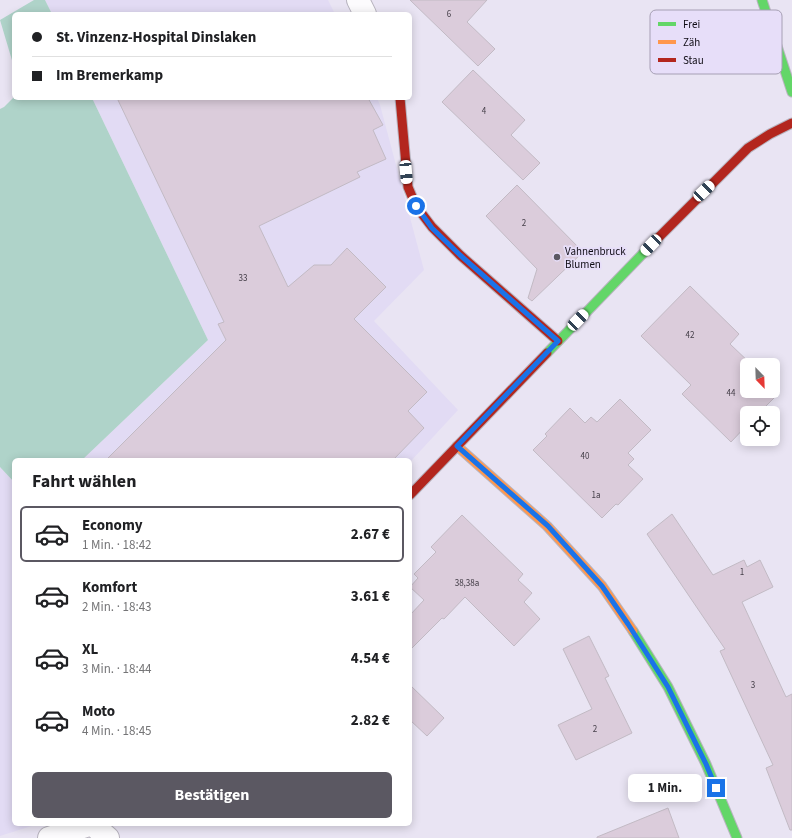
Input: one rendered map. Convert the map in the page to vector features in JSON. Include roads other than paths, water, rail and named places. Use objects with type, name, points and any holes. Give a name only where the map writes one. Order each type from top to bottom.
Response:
[{"type":"street","points":[[358,0],[364,12]]},
{"type":"street","points":[[762,0],[765,10]]},
{"type":"street","points":[[782,61],[792,92]]},
{"type":"street","points":[[400,100],[408,187],[416,206],[432,228],[460,255],[558,341]]},
{"type":"street","points":[[412,493],[693,202],[748,148],[770,134],[792,123]]},
{"type":"street","points":[[457,446],[548,526],[602,586],[668,687],[706,764],[737,838]]},
{"type":"street","points":[[49,838],[86,826]]},
{"type":"street","points":[[83,838],[91,826]]},
{"type":"street","points":[[94,826],[108,838]]},
{"type":"place","name":"Vahnenbruck Blumen","points":[[557,257]]}]
